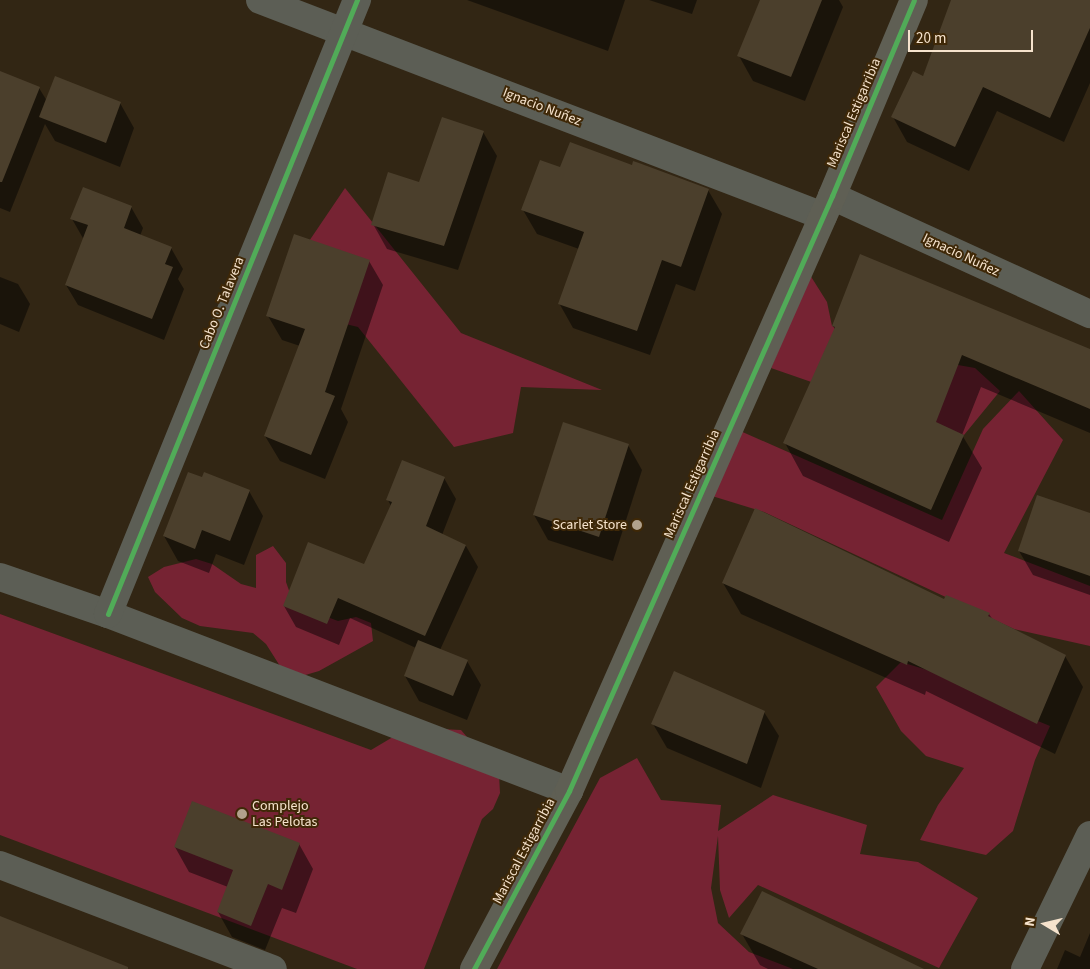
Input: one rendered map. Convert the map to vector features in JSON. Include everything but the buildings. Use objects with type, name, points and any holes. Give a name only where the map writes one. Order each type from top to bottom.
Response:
[{"type":"street","name":"Ignacio Nuñez","points":[[260,0],[828,206],[1090,314]]},
{"type":"street","name":"Cabo O. Talavera","points":[[108,614],[357,0]]},
{"type":"street","name":"Mariscal Estigarribia","points":[[474,969],[569,791],[828,206],[914,0]]},
{"type":"street","points":[[0,577],[108,614],[569,791]]},
{"type":"street","points":[[1025,969],[1090,835]]},
{"type":"street","points":[[0,865],[274,969]]},
{"type":"shaded area","points":[[345,188],[461,333],[602,390],[521,387],[513,433],[454,447],[358,327],[312,316],[301,253]]},
{"type":"shaded area","points":[[810,275],[827,302],[832,326],[907,356],[975,368],[1000,391],[964,435],[771,368]]},
{"type":"shaded area","points":[[1019,391],[1063,440],[1004,553],[1090,586],[1090,646],[1014,629],[764,512],[712,496],[738,430],[942,520],[983,429]]},
{"type":"shaded area","points":[[273,546],[286,563],[286,582],[292,599],[306,609],[338,621],[356,617],[371,623],[373,641],[319,671],[302,676],[285,674],[266,644],[253,633],[200,626],[182,618],[155,592],[148,577],[164,567],[196,559],[212,564],[241,584],[256,588],[256,555]]},
{"type":"shaded area","name":"Complejo Las Pelotas","points":[[0,614],[371,750],[403,731],[421,728],[461,730],[499,774],[500,793],[493,809],[482,819],[424,969],[357,969],[0,835]]},
{"type":"shaded area","points":[[901,662],[947,676],[992,702],[1050,726],[1035,760],[1013,831],[986,855],[920,840],[938,805],[964,768],[926,756],[901,731],[876,687]]},
{"type":"shaded area","points":[[637,758],[661,800],[721,805],[718,831],[773,795],[867,825],[860,854],[918,862],[978,898],[939,968],[758,885],[729,918],[720,890],[718,836],[711,888],[718,923],[749,952],[793,969],[497,969],[600,778]]},
{"type":"cycle path","points":[[108,614],[357,0]]},
{"type":"cycle path","points":[[474,969],[569,791],[832,196],[914,0]]},
{"type":"place","name":"Scarlet Store","points":[[637,525]]},
{"type":"place","name":"Complejo Las Pelotas","points":[[242,814]]}]
